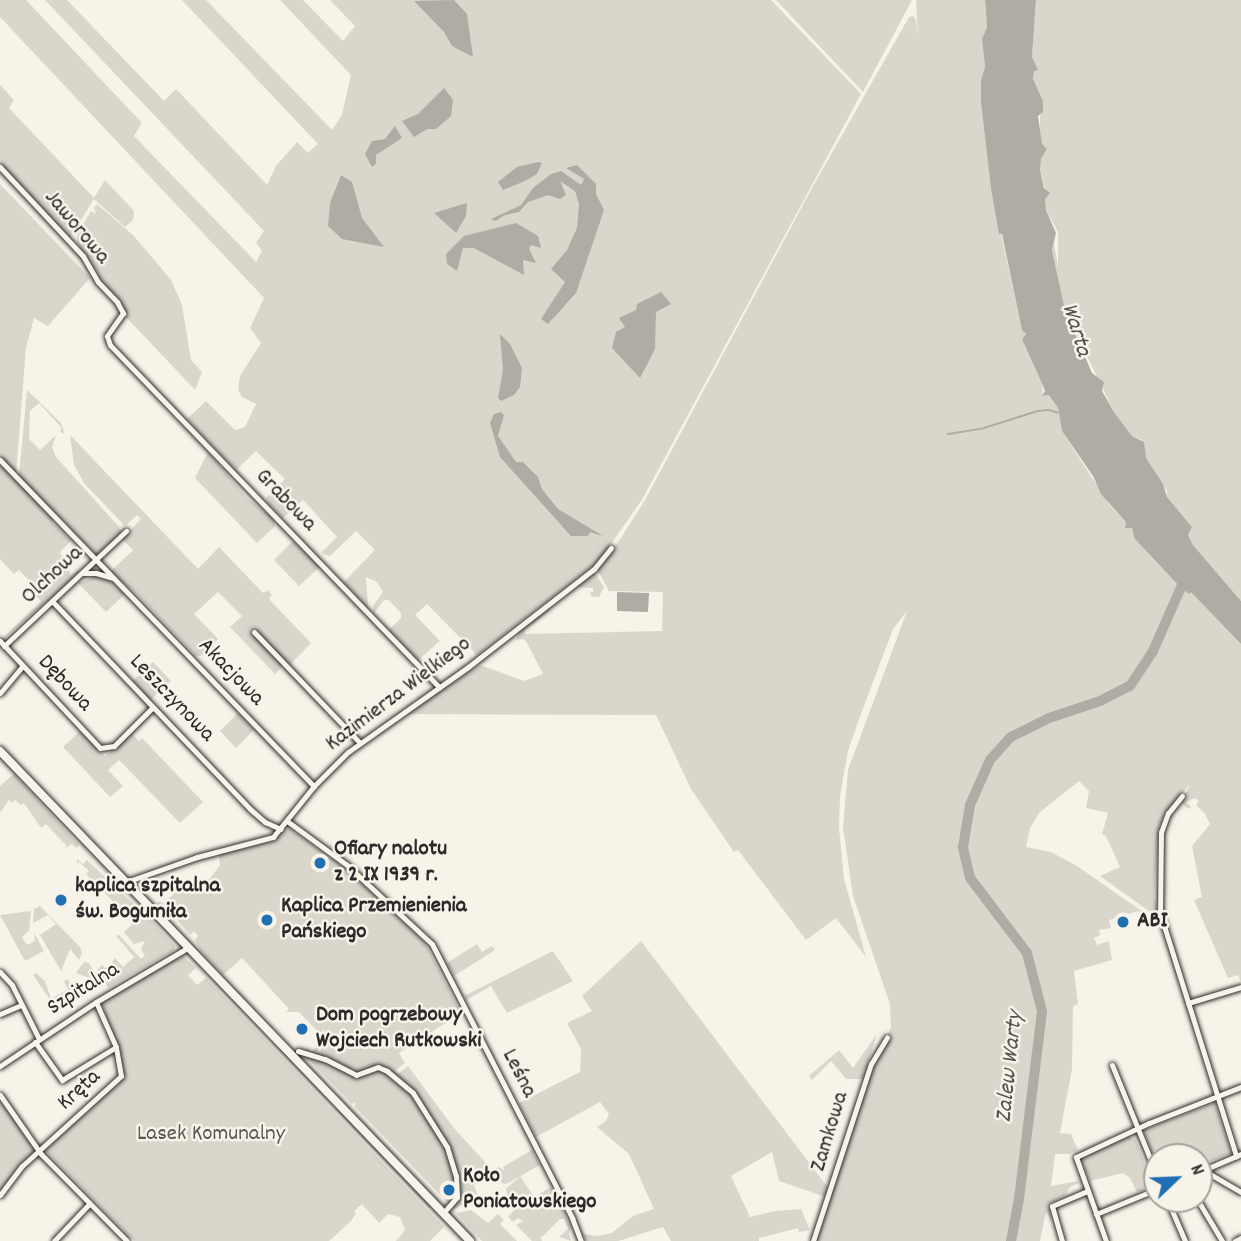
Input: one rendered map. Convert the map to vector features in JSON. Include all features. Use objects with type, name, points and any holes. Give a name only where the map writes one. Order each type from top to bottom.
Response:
[{"type":"street","name":"Jaworowa","points":[[0,167],[83,257],[123,313],[106,339]]},
{"type":"street","name":"Grabowa","points":[[106,339],[439,687]]},
{"type":"street","name":"Akacjowa","points":[[0,460],[314,786]]},
{"type":"street","name":"Olchowa","points":[[2,643],[52,601],[126,531]]},
{"type":"street","name":"Kazimierza Wielkiego","points":[[273,838],[314,786],[359,742],[439,687],[594,569],[611,548]]},
{"type":"street","name":"Akacjowa","points":[[82,573],[104,575],[120,584]]},
{"type":"street","name":"Leszczynowa","points":[[52,601],[265,822],[273,838]]},
{"type":"street","points":[[254,632],[359,742]]},
{"type":"street","name":"Dębowa","points":[[2,643],[104,749],[114,746],[153,706]]},
{"type":"street","points":[[0,693],[23,666]]},
{"type":"street","points":[[0,751],[275,1038],[295,1053],[434,1207],[470,1241]]},
{"type":"street","points":[[1182,796],[1168,813],[1161,832],[1159,905],[1218,1097],[1239,1155],[1213,1166]]},
{"type":"street","name":"Leśna","points":[[287,821],[347,865],[432,944],[572,1218],[580,1241]]},
{"type":"street","name":"Leszczynowa","points":[[265,822],[281,829]]},
{"type":"street","points":[[126,883],[197,857],[273,838]]},
{"type":"street","name":"Szpitalna","points":[[0,1066],[96,1002],[188,947]]},
{"type":"street","name":"Kręta","points":[[0,972],[12,985],[37,1040],[62,1080],[116,1047]]},
{"type":"street","points":[[0,984],[12,985]]},
{"type":"street","points":[[1188,1003],[1241,987]]},
{"type":"street","name":"Kręta","points":[[40,1152],[118,1081],[122,1069],[116,1047],[96,1002]]},
{"type":"street","points":[[0,1014],[22,1004]]},
{"type":"street","name":"Zamkowa","points":[[813,1241],[870,1064],[887,1037]]},
{"type":"street","points":[[295,1053],[325,1059],[356,1075],[377,1067],[387,1071],[413,1093],[447,1147],[456,1176],[457,1197],[443,1213]]},
{"type":"street","points":[[1112,1065],[1143,1143]]},
{"type":"street","points":[[1105,1241],[1076,1157],[1137,1128],[1241,1087]]},
{"type":"street","points":[[0,1095],[40,1152],[127,1241]]},
{"type":"street","points":[[0,1195],[22,1166],[40,1152]]},
{"type":"street","points":[[1213,1177],[1241,1192]]},
{"type":"street","points":[[1062,1241],[1052,1206],[1087,1191]]},
{"type":"street","points":[[1096,1214],[1143,1195]]},
{"type":"street","points":[[54,1241],[90,1203]]},
{"type":"street","points":[[1173,1213],[1185,1241]]},
{"type":"street","points":[[1205,1213],[1222,1241]]},
{"type":"street","points":[[1235,1241],[1241,1238]]},
{"type":"green space","points":[[0,0],[26,0],[142,123],[134,136],[256,262],[262,251],[256,243],[264,231],[45,0],[67,0],[164,101],[176,89],[267,185],[276,166],[297,142],[308,153],[318,144],[182,0],[206,0],[332,130],[342,115],[351,75],[280,0],[303,0],[343,41],[355,26],[330,0],[771,0],[861,94],[643,498],[600,560],[477,655],[427,604],[415,615],[440,641],[418,660],[389,630],[401,618],[401,613],[389,600],[384,600],[374,613],[373,606],[383,592],[377,582],[366,577],[368,608],[344,582],[375,550],[356,531],[330,556],[321,553],[337,537],[303,500],[283,518],[266,498],[285,479],[256,451],[236,470],[187,419],[206,401],[235,430],[245,427],[256,404],[242,397],[238,390],[240,376],[261,343],[250,328],[264,298],[0,17]]},
{"type":"green space","points":[[776,0],[912,0],[863,92]]},
{"type":"green space","points":[[916,0],[985,0],[987,27],[982,39],[985,67],[981,80],[981,103],[991,189],[1022,329],[1026,334],[1022,339],[1042,381],[1043,396],[1049,394],[1058,408],[1062,431],[1109,504],[1132,528],[1140,544],[1180,587],[1191,591],[1241,644],[1241,982],[1238,975],[1228,978],[1194,900],[1202,897],[1192,846],[1210,824],[1196,805],[1199,801],[1195,798],[1186,802],[1191,807],[1188,809],[1182,803],[1190,784],[1164,814],[1159,828],[1154,896],[1157,911],[1153,914],[1100,876],[1120,867],[1106,836],[1102,834],[1108,813],[1086,808],[1089,791],[1079,781],[1039,813],[1030,828],[1026,847],[1051,852],[1077,866],[1150,917],[1148,919],[1138,911],[1109,920],[1111,928],[1099,930],[1100,935],[1094,938],[1097,945],[1109,941],[1112,960],[1074,971],[1078,1004],[1073,1006],[1072,1069],[1060,1133],[1071,1134],[1078,1150],[1068,1154],[1055,1154],[1051,1186],[1079,1183],[1070,1187],[1065,1196],[1050,1203],[1051,1220],[1046,1212],[1040,1241],[815,1241],[871,1067],[891,1028],[890,1004],[853,896],[843,827],[848,770],[907,611],[893,629],[858,722],[848,751],[840,796],[839,828],[844,879],[866,957],[836,918],[806,940],[738,850],[734,852],[691,789],[656,715],[406,714],[480,665],[524,681],[543,674],[524,639],[516,640],[520,628],[591,574],[596,575],[604,587],[599,597],[592,597],[590,592],[593,592],[593,588],[575,587],[549,607],[550,611],[525,630],[525,634],[662,631],[663,592],[609,591],[597,569],[645,500],[812,188],[909,17],[913,16],[916,20],[918,39]]},
{"type":"green space","points":[[1036,0],[1241,0],[1241,601],[1193,545],[1188,535],[1192,527],[1167,497],[1167,491],[1146,458],[1142,440],[1132,436],[1114,412],[1065,310],[1052,250],[1054,243],[1058,267],[1058,232],[1046,210],[1047,195],[1040,170],[1040,96],[1034,87],[1032,57]]},
{"type":"green space","points":[[0,85],[14,100],[9,108],[94,198],[105,180],[134,211],[133,220],[125,227],[94,199],[69,239],[0,164]]},
{"type":"green space","points":[[0,184],[90,278],[48,326],[34,318],[26,348],[16,474],[0,457]]},
{"type":"green space","points":[[97,204],[133,235],[171,280],[182,305],[191,360],[202,372],[195,390],[127,318],[77,242],[77,234],[91,211],[96,214],[94,208]]},
{"type":"green space","points":[[27,390],[61,423],[64,432],[63,434],[60,431],[62,428],[39,403],[30,411],[29,439],[40,450],[56,435],[52,447],[56,457],[120,528],[121,533],[99,557],[19,476]]},
{"type":"green space","points":[[70,435],[198,569],[219,547],[263,593],[268,590],[272,595],[269,599],[311,643],[289,666],[286,663],[275,674],[230,627],[242,616],[218,592],[194,614],[218,639],[201,656],[196,656],[136,593],[110,572],[133,550],[122,539],[141,519],[137,515],[125,526],[84,483],[74,465]]},
{"type":"green space","points":[[208,452],[247,498],[274,519],[275,526],[257,543],[195,478]]},
{"type":"green space","points":[[0,463],[54,518],[52,522],[71,541],[60,552],[71,575],[78,570],[80,573],[3,639],[0,635],[3,638],[41,601],[36,596],[39,591],[19,570],[14,574],[0,559]]},
{"type":"green space","points":[[293,541],[320,567],[299,586],[274,560]]},
{"type":"green space","points":[[97,576],[107,578],[125,594],[106,612],[78,583]]},
{"type":"green space","points":[[153,662],[171,681],[150,700],[133,681]]},
{"type":"green space","points":[[153,712],[132,734],[139,741],[142,738],[203,802],[180,823],[119,760],[108,770],[123,786],[110,797],[63,747],[80,731],[105,756]]},
{"type":"green space","points":[[238,713],[254,730],[236,748],[220,731]]},
{"type":"green space","points":[[14,774],[79,845],[76,848],[72,844],[63,850],[67,846],[46,824],[41,828],[24,803],[21,805],[15,800],[12,803],[9,800],[0,813],[0,786]]},
{"type":"green space","points":[[290,829],[346,869],[425,943],[461,1013],[399,1053],[405,1063],[395,1071],[398,1074],[408,1066],[453,1127],[493,1171],[474,1185],[478,1196],[454,1209],[355,1107],[355,1102],[352,1104],[302,1053],[306,1048],[311,1052],[325,1039],[299,1012],[286,1012],[289,1009],[242,958],[223,975],[200,950],[195,940],[198,936],[194,931],[190,935],[169,910],[156,904],[160,901],[163,904],[185,883],[194,893],[202,889],[220,865],[219,854],[272,842],[283,831]]},
{"type":"green space","points":[[77,859],[83,864],[87,860],[140,910],[128,917],[86,874],[89,871],[79,862],[77,864]]},
{"type":"green space","points":[[40,906],[80,947],[82,953],[79,960],[70,949],[61,971],[40,935],[56,924],[48,915],[33,923],[34,909]]},
{"type":"green space","points":[[31,911],[29,931],[22,937],[27,945],[35,941],[34,933],[44,951],[25,961],[0,915]]},
{"type":"green space","points":[[144,913],[175,946],[174,950],[108,988],[97,970],[102,965],[114,976],[120,970],[112,962],[115,958],[123,967],[134,957],[116,936],[119,935],[141,959],[145,956],[141,949],[145,941],[134,944],[124,932]]},
{"type":"green space","points":[[641,941],[829,1189],[826,1197],[779,1181],[772,1152],[731,1176],[750,1217],[801,1209],[810,1230],[799,1232],[798,1228],[759,1238],[759,1241],[671,1241],[663,1227],[618,1241],[586,1241],[583,1234],[598,1236],[612,1233],[633,1216],[654,1209],[629,1154],[597,1127],[606,1121],[609,1114],[600,1102],[536,1137],[519,1103],[580,1072],[581,1049],[567,1023],[592,1011],[582,996]]},
{"type":"green space","points":[[477,944],[482,952],[492,946],[495,950],[454,976],[447,963]]},
{"type":"green space","points":[[553,951],[573,981],[507,1013],[491,986],[466,1000],[464,996]]},
{"type":"green space","name":"Lasek Komunalny","points":[[182,955],[196,968],[188,975],[197,985],[206,978],[444,1227],[430,1241],[396,1241],[405,1230],[400,1217],[388,1214],[379,1223],[362,1204],[354,1211],[356,1213],[351,1221],[329,1241],[134,1241],[45,1150],[120,1082],[124,1073],[102,1002]]},
{"type":"green space","points":[[84,962],[89,963],[105,989],[95,976],[53,1004],[33,975],[36,973],[45,981],[51,999],[68,989],[64,982],[67,979],[73,987],[89,978],[76,973]]},
{"type":"green space","points":[[877,1034],[863,1079],[846,1079],[831,1061],[812,1080],[809,1076],[839,1050],[853,1068]]},
{"type":"green space","points":[[280,1049],[431,1207],[429,1208]]},
{"type":"green space","points":[[0,1100],[36,1151],[19,1166],[0,1191]]},
{"type":"green space","points":[[1215,1103],[1231,1153],[1213,1160],[1213,1143],[1149,1143],[1144,1130]]},
{"type":"green space","points":[[1128,1136],[1136,1140],[1143,1159],[1143,1190],[1137,1192],[1130,1178],[1123,1173],[1090,1181],[1081,1159]]},
{"type":"green space","points":[[532,1150],[540,1165],[506,1184],[502,1183],[495,1170],[499,1167],[505,1171],[503,1167]]},
{"type":"green space","points":[[520,1176],[534,1197],[551,1187],[571,1227],[571,1241],[559,1237],[568,1229],[564,1219],[560,1219],[541,1238],[542,1241],[532,1241],[516,1225],[523,1221],[518,1218],[513,1222],[508,1217],[515,1209],[509,1202],[506,1189]]},
{"type":"green space","points":[[471,1210],[488,1223],[498,1214],[504,1220],[500,1224],[517,1241],[482,1241],[456,1213]]},
{"type":"shaded area","points":[[454,0],[467,14],[473,57],[452,46],[444,32],[414,1]]},
{"type":"shaded area","points":[[985,0],[1036,0],[1032,57],[1038,70],[1034,71],[1033,79],[1043,101],[1043,112],[1038,116],[1042,144],[1047,149],[1041,158],[1040,170],[1044,188],[1050,193],[1045,199],[1046,210],[1056,233],[1052,250],[1065,310],[1092,373],[1104,382],[1102,391],[1114,412],[1132,436],[1144,442],[1146,458],[1163,484],[1167,497],[1192,527],[1188,535],[1193,545],[1241,601],[1241,644],[1191,592],[1189,594],[1180,587],[1135,539],[1132,528],[1125,528],[1126,522],[1101,494],[1093,476],[1062,431],[1058,408],[1049,395],[1042,396],[1045,391],[1022,339],[1026,334],[1022,330],[991,189],[981,103],[981,80],[985,67],[982,39],[987,27]]},
{"type":"shaded area","points":[[444,88],[453,100],[451,116],[436,129],[427,129],[414,137],[402,121],[418,114]]},
{"type":"shaded area","points":[[395,126],[402,138],[376,155],[376,164],[372,167],[365,154],[372,141],[385,139]]},
{"type":"shaded area","points":[[542,163],[537,174],[503,190],[498,182],[517,167]]},
{"type":"shaded area","points":[[577,165],[596,184],[596,194],[604,210],[576,293],[548,324],[541,319],[565,282],[551,269],[567,250],[577,228],[579,204],[575,191],[560,181],[566,195],[560,199],[548,195],[528,202],[519,212],[505,215],[496,221],[491,219],[521,205],[533,188],[551,174],[561,171],[581,185],[584,179],[566,168]]},
{"type":"shaded area","points":[[341,175],[352,182],[362,218],[384,247],[342,239],[328,226],[330,203]]},
{"type":"shaded area","points":[[467,203],[466,216],[456,233],[434,213]]},
{"type":"shaded area","points":[[516,223],[538,236],[541,248],[531,245],[529,249],[536,263],[523,260],[524,275],[474,248],[463,248],[457,271],[447,264],[446,254],[464,236]]},
{"type":"shaded area","points":[[661,292],[671,304],[656,312],[655,349],[640,378],[612,348],[616,332],[625,327],[619,318],[636,310],[637,304]]},
{"type":"shaded area","points":[[500,334],[510,344],[522,368],[520,387],[514,395],[501,401],[498,398],[503,370]]},
{"type":"shaded area","points":[[501,412],[504,415],[498,436],[516,462],[523,462],[538,477],[542,489],[558,509],[603,536],[590,532],[588,536],[571,536],[500,457],[490,423],[494,414]]},
{"type":"shaded area","points":[[617,592],[649,593],[648,612],[617,611]]},
{"type":"waterway","points":[[948,434],[984,428],[1038,411],[1058,413]]},
{"type":"waterway","name":"Zalew Warty","points":[[1011,1241],[1019,1199],[1042,1011],[1027,953],[970,878],[963,847],[970,805],[990,760],[1011,737],[1049,718],[1100,701],[1130,686],[1153,651],[1186,576]]},
{"type":"place","name":"Ofiary nalotu z 2 IX 1939 r.","points":[[320,863]]},
{"type":"place","name":"kaplica szpitalna św. Bogumiła","points":[[61,900]]},
{"type":"place","name":"Kaplica Przemienienia Pańskiego","points":[[267,920]]},
{"type":"place","name":"ABI","points":[[1123,922]]},
{"type":"place","name":"Dom pogrzebowy Wojciech Rutkowski","points":[[302,1029]]},
{"type":"place","name":"Koło Poniatowskiego","points":[[449,1190]]},
{"type":"water label","name":"Warta","points":[[1075,330]]}]
